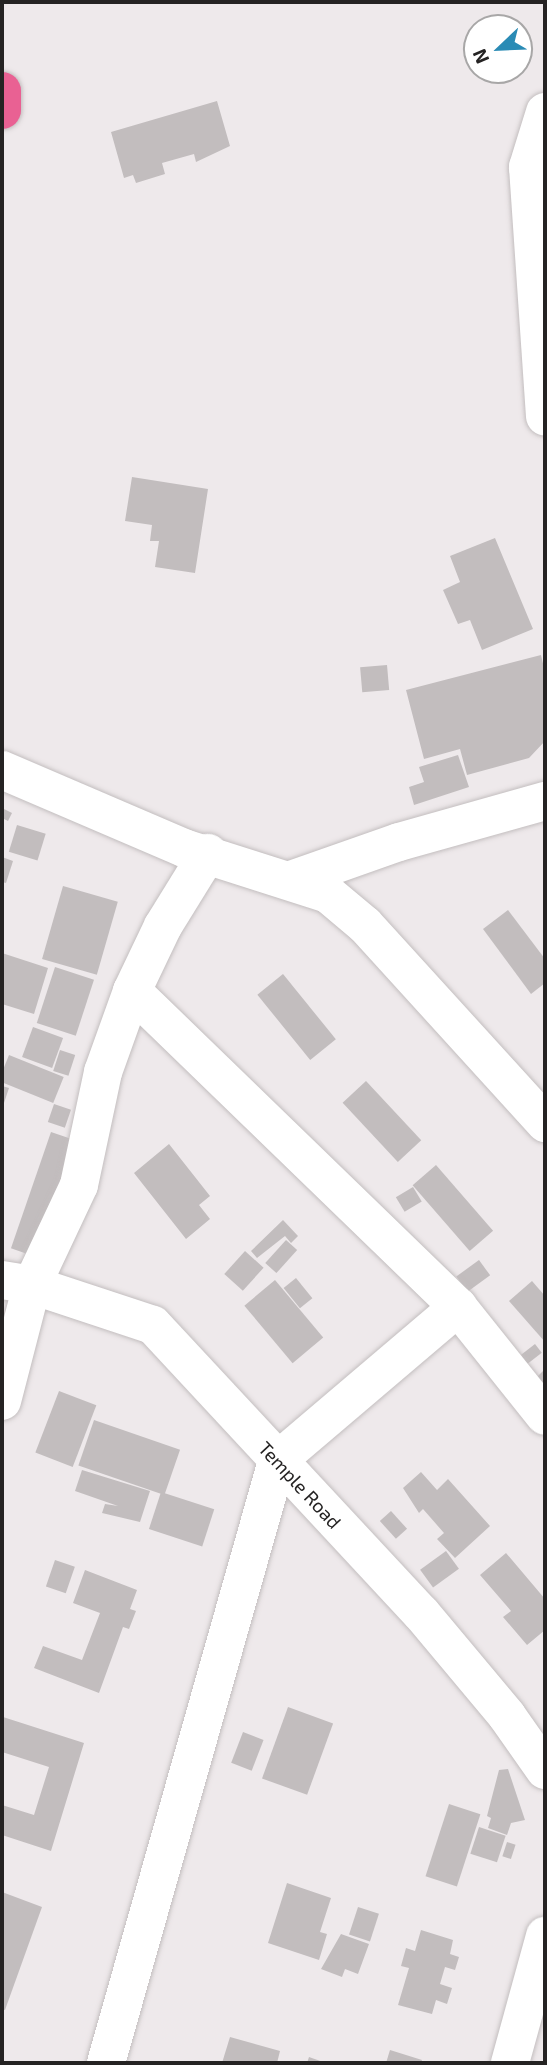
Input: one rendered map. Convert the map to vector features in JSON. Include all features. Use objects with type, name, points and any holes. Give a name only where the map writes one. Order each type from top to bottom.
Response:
[{"type":"highway","points":[[2,91],[2,110]]},
{"type":"street","points":[[545,112],[528,167],[545,416]]},
{"type":"street","points":[[2,770],[184,848],[208,853],[328,894],[365,925],[545,1123]]},
{"type":"street","points":[[292,880],[399,842],[545,802]]},
{"type":"street","points":[[2,1401],[17,1282],[79,1185],[103,1072],[132,991],[163,926],[208,853]]},
{"type":"street","points":[[132,991],[458,1307],[545,1416]]},
{"type":"street","name":"Temple Road","points":[[17,1282],[153,1325],[421,1613],[507,1716],[545,1770]]},
{"type":"street","points":[[106,2063],[277,1461],[458,1307]]},
{"type":"street","points":[[510,2063],[545,1936]]},
{"type":"building","points":[[217,101],[230,146],[196,162],[194,154],[162,163],[165,174],[136,183],[133,175],[124,178],[111,132]]},
{"type":"building","points":[[132,477],[208,489],[195,573],[155,567],[159,541],[150,541],[152,525],[125,521]]},
{"type":"building","points":[[495,538],[533,629],[482,650],[470,620],[458,624],[443,590],[460,582],[450,556]]},
{"type":"building","points":[[541,655],[545,672],[545,741],[529,758],[467,775],[460,749],[424,759],[406,690]]},
{"type":"building","points":[[387,665],[389,690],[362,692],[360,667]]},
{"type":"building","points":[[458,755],[469,787],[414,805],[409,787],[424,782],[419,767]]},
{"type":"building","points":[[4,809],[12,813],[8,821],[2,818]]},
{"type":"building","points":[[17,825],[46,834],[38,861],[9,852]]},
{"type":"building","points":[[2,857],[13,861],[6,883],[2,882]]},
{"type":"building","points":[[63,886],[118,902],[97,975],[42,959]]},
{"type":"building","points":[[508,910],[545,959],[545,983],[531,994],[483,929]]},
{"type":"building","points":[[2,953],[48,968],[34,1014],[2,1004]]},
{"type":"building","points":[[55,967],[94,980],[76,1036],[37,1023]]},
{"type":"building","points":[[283,974],[336,1039],[310,1060],[257,995]]},
{"type":"building","points":[[33,1027],[63,1038],[52,1068],[22,1057]]},
{"type":"building","points":[[60,1050],[75,1055],[68,1076],[53,1071]]},
{"type":"building","points":[[9,1055],[64,1077],[53,1103],[2,1082],[2,1072]]},
{"type":"building","points":[[366,1081],[421,1140],[398,1162],[343,1103]]},
{"type":"building","points":[[2,1086],[9,1088],[4,1103],[2,1103]]},
{"type":"building","points":[[54,1104],[71,1110],[65,1128],[48,1122]]},
{"type":"building","points":[[51,1132],[77,1141],[37,1257],[11,1248]]},
{"type":"building","points":[[169,1144],[210,1196],[199,1205],[210,1219],[186,1239],[134,1173]]},
{"type":"building","points":[[436,1165],[493,1231],[470,1251],[413,1185]]},
{"type":"building","points":[[413,1187],[422,1202],[405,1212],[396,1197]]},
{"type":"building","points":[[283,1220],[298,1236],[291,1243],[285,1236],[257,1258],[251,1251]]},
{"type":"building","points":[[286,1240],[297,1250],[276,1273],[265,1263]]},
{"type":"building","points":[[245,1251],[264,1268],[243,1291],[224,1274]]},
{"type":"building","points":[[479,1260],[490,1275],[468,1292],[456,1276]]},
{"type":"building","points":[[296,1278],[312,1298],[300,1308],[284,1288]]},
{"type":"building","points":[[275,1280],[323,1337],[293,1363],[244,1306]]},
{"type":"building","points":[[532,1281],[545,1296],[545,1342],[509,1301]]},
{"type":"building","points":[[535,1344],[542,1353],[528,1364],[521,1355]]},
{"type":"building","points":[[545,1369],[545,1383],[543,1385],[536,1378]]},
{"type":"building","points":[[59,1391],[96,1405],[73,1467],[35,1453]]},
{"type":"building","points":[[94,1420],[180,1450],[164,1495],[78,1465]]},
{"type":"building","points":[[82,1470],[150,1491],[140,1522],[102,1513],[105,1504],[118,1506],[75,1491]]},
{"type":"building","points":[[421,1472],[437,1490],[448,1479],[490,1526],[455,1558],[437,1539],[444,1533],[423,1509],[419,1513],[403,1488]]},
{"type":"building","points":[[161,1492],[214,1509],[202,1546],[149,1529]]},
{"type":"building","points":[[391,1511],[407,1529],[396,1539],[380,1521]]},
{"type":"building","points":[[446,1551],[459,1569],[433,1588],[420,1570]]},
{"type":"building","points":[[506,1553],[545,1599],[545,1630],[527,1645],[503,1617],[511,1611],[480,1575]]},
{"type":"building","points":[[55,1560],[75,1567],[66,1593],[46,1586]]},
{"type":"building","points":[[85,1570],[137,1590],[130,1609],[136,1611],[129,1629],[123,1627],[99,1693],[34,1668],[43,1646],[82,1660],[100,1613],[73,1603]]},
{"type":"building","points":[[288,1707],[333,1723],[307,1795],[262,1778]]},
{"type":"building","points":[[3,1717],[84,1743],[51,1851],[2,1835],[2,1805],[34,1815],[49,1767],[2,1752]]},
{"type":"building","points":[[243,1732],[264,1740],[252,1771],[231,1763]]},
{"type":"building","points":[[508,1769],[525,1820],[511,1823],[507,1835],[488,1828],[491,1818],[487,1816],[499,1770]]},
{"type":"building","points":[[449,1804],[480,1814],[457,1886],[426,1876]]},
{"type":"building","points":[[479,1827],[506,1836],[497,1862],[470,1854]]},
{"type":"building","points":[[507,1842],[516,1845],[511,1859],[502,1856]]},
{"type":"building","points":[[287,1883],[331,1898],[320,1932],[327,1934],[319,1960],[268,1943]]},
{"type":"building","points":[[2,1892],[42,1907],[5,2010],[2,2009]]},
{"type":"building","points":[[358,1907],[379,1914],[370,1941],[349,1935]]},
{"type":"building","points":[[421,1930],[453,1940],[450,1954],[459,1957],[455,1970],[445,1967],[440,1984],[452,1988],[447,2004],[436,2000],[432,2014],[398,2005],[409,1968],[401,1966],[406,1948],[415,1951]]},
{"type":"building","points":[[341,1934],[369,1944],[358,1974],[345,1969],[342,1977],[321,1969]]},
{"type":"building","points":[[230,2037],[280,2051],[277,2063],[222,2063]]},
{"type":"building","points":[[390,2050],[422,2060],[421,2063],[386,2063]]},
{"type":"building","points":[[309,2057],[326,2063],[307,2063]]}]
